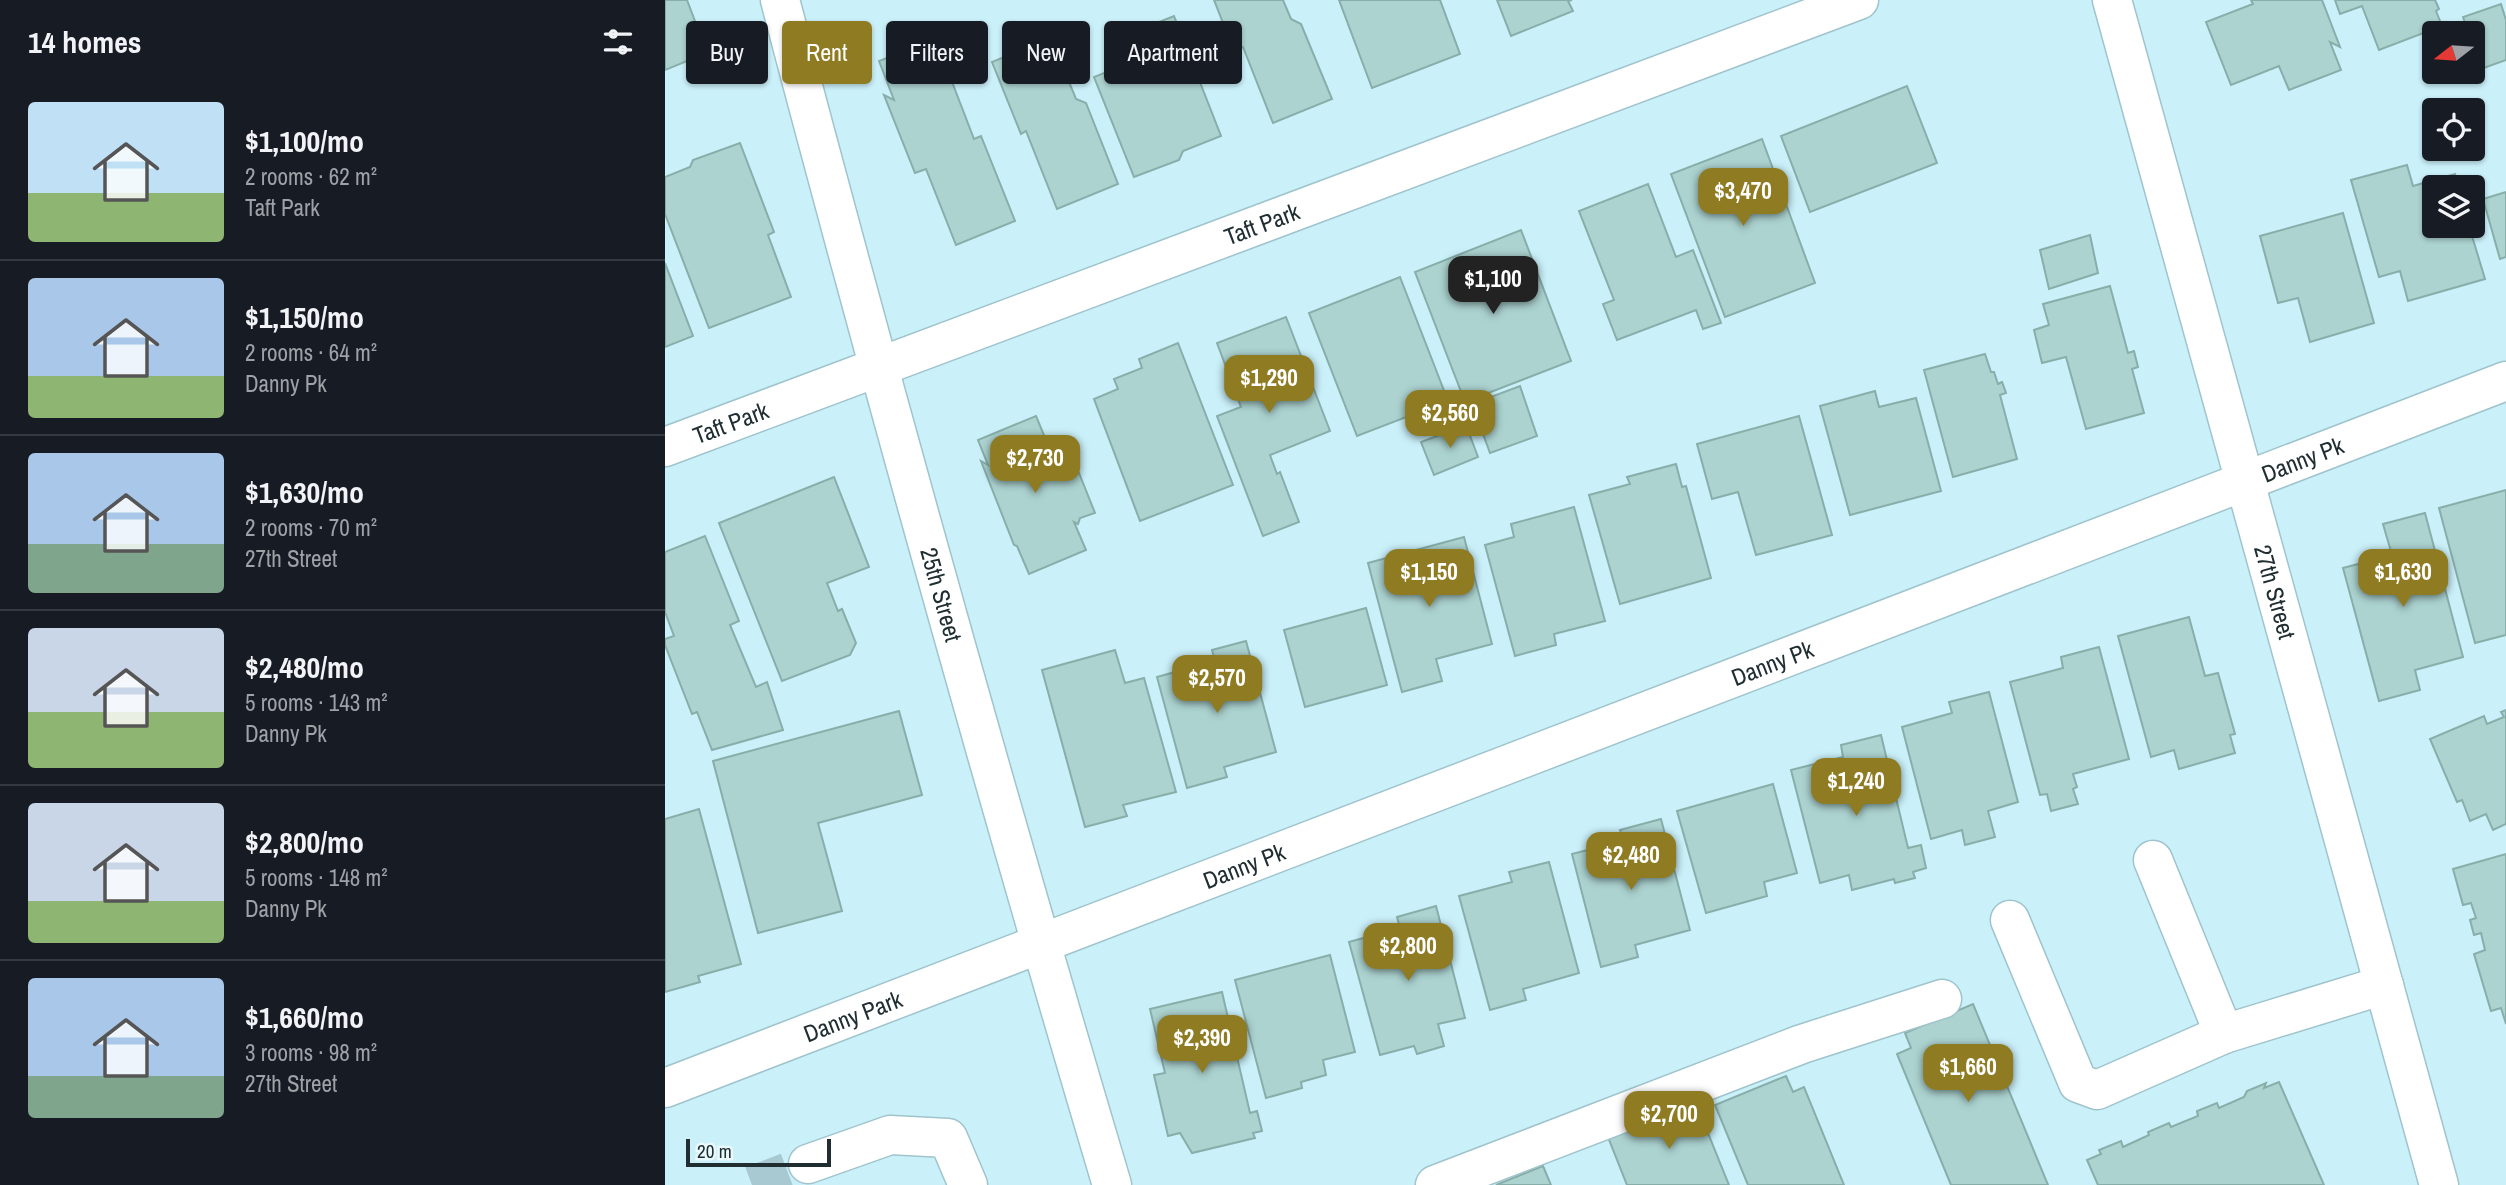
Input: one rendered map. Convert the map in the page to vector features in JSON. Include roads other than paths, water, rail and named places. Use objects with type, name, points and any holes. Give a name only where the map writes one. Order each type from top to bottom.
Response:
[{"type":"street","name":"25th Street","points":[[780,0],[877,368],[1111,1185]]},
{"type":"street","name":"Taft Park","points":[[665,447],[1859,0]]},
{"type":"street","name":"27th Street","points":[[2112,0],[2439,1185]]},
{"type":"street","name":"Danny Pk","points":[[1041,945],[2506,381]]},
{"type":"street","points":[[2153,860],[2224,1034]]},
{"type":"street","points":[[2010,920],[2078,1083],[2097,1090],[2224,1034],[2384,985]]},
{"type":"street","name":"Danny Park","points":[[665,1088],[1041,945]]},
{"type":"street","points":[[1435,1185],[1803,1044],[1942,999]]},
{"type":"street","points":[[808,1164],[890,1135],[947,1138],[968,1185]]},
{"type":"tunnel","points":[[752,1185],[808,1164]]}]
